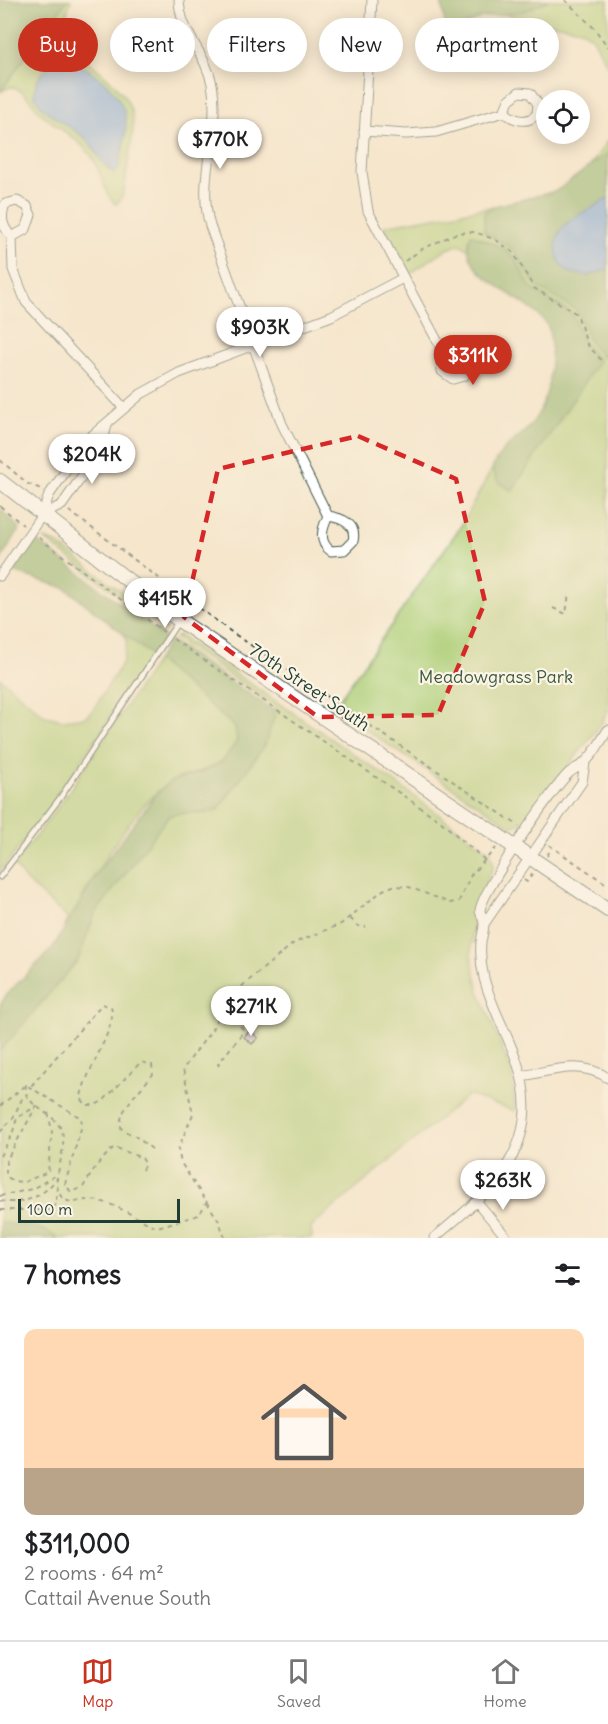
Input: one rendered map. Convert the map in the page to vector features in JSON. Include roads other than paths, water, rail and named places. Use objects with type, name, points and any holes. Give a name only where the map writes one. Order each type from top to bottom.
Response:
[{"type":"main road","name":"70th Street South","points":[[0,481],[179,620],[608,910]]},
{"type":"street","points":[[178,0],[183,25],[206,65],[212,84],[206,209],[288,439],[328,516]]},
{"type":"street","points":[[372,0],[362,172],[365,203],[440,345]]},
{"type":"street","points":[[364,131],[406,134],[436,132],[504,112]]},
{"type":"street","points":[[12,237],[13,269],[26,302],[124,408]]},
{"type":"street","points":[[0,576],[42,515],[49,495],[88,440],[124,408],[172,376],[331,316],[403,278]]},
{"type":"street","points":[[42,515],[62,506],[100,449],[107,425]]},
{"type":"street","points":[[434,1238],[477,1203],[501,1176],[516,1147],[524,1111],[521,1076],[484,976],[481,949],[484,924],[480,910],[485,896],[515,848],[568,773],[585,763],[608,730]]},
{"type":"street","points":[[484,924],[582,782],[585,763]]},
{"type":"street","points":[[521,1076],[577,1066],[594,1069],[608,1078]]},
{"type":"street","points":[[477,1203],[507,1238]]},
{"type":"lane","points":[[0,877],[60,798],[179,620]]},
{"type":"water","points":[[44,72],[91,72],[116,96],[122,105],[126,121],[119,167],[115,173],[103,163],[87,140],[40,104],[35,97],[35,91]]},
{"type":"water","points":[[608,198],[608,269],[588,276],[568,272],[559,261],[556,251],[562,229],[575,217]]},
{"type":"park label","name":"Meadowgrass Park","points":[[496,676]]}]
